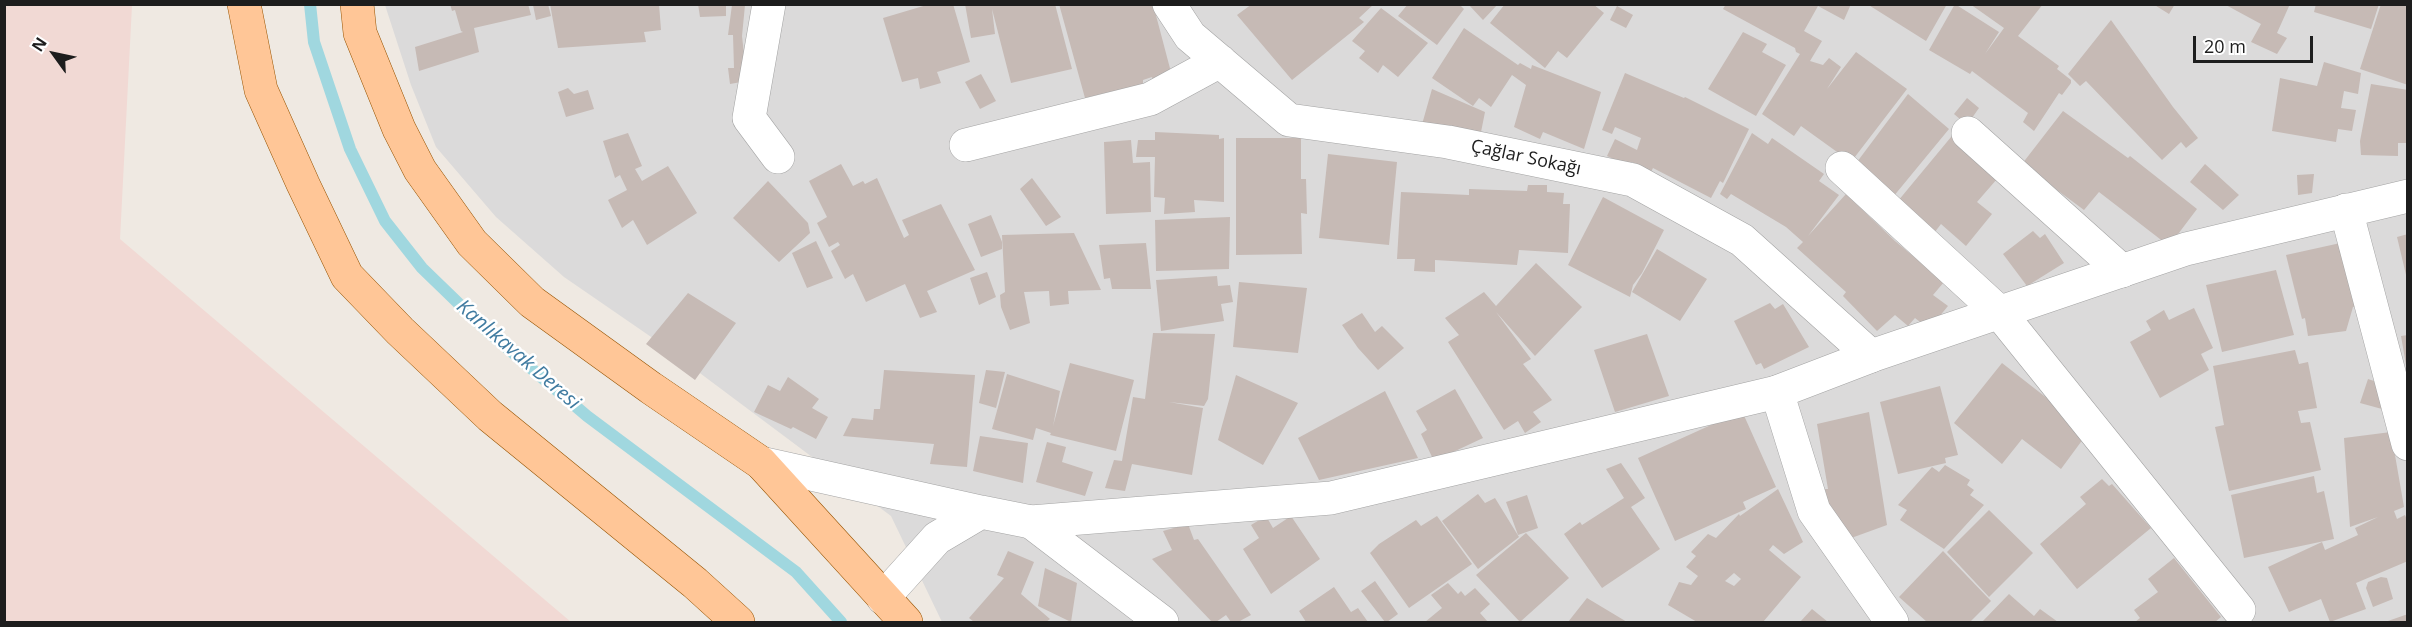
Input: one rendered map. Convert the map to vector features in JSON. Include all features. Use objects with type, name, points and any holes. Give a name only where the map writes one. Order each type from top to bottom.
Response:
[{"type":"main road","points":[[244,4],[261,90],[347,276],[400,331],[490,416],[696,583],[738,622]]},
{"type":"main road","points":[[357,4],[360,33],[399,129],[420,170],[472,243],[532,302],[651,388],[761,463],[906,622]]},
{"type":"street","points":[[769,4],[749,118],[778,157]]},
{"type":"street","name":"Çağlar Sokağı","points":[[1177,7],[1190,36],[1288,120],[1448,142],[1633,180],[1742,240],[1871,356]]},
{"type":"street","points":[[966,145],[1150,99],[1220,61]]},
{"type":"street","points":[[1968,133],[2122,271]]},
{"type":"street","points":[[1842,168],[1999,312],[2239,610]]},
{"type":"street","points":[[761,463],[1031,522],[1331,498],[1777,392],[1871,356],[2186,249],[2408,196]]},
{"type":"street","points":[[2346,210],[2408,444]]},
{"type":"street","points":[[1777,392],[1814,511],[1892,622]]},
{"type":"street","points":[[883,598],[937,538],[981,512]]},
{"type":"street","points":[[1031,522],[1162,622]]},
{"type":"shaded area","points":[[4,5],[132,5],[120,239],[571,622],[5,622]]},
{"type":"shaded area","points":[[385,5],[2407,5],[2407,622],[942,622],[891,516],[657,341],[564,277],[496,217],[436,147],[411,85]]},
{"type":"building","points":[[450,4],[528,4],[531,15],[474,28],[479,52],[419,71],[415,47],[463,32],[455,10],[452,11]]},
{"type":"building","points":[[548,4],[551,16],[536,20],[533,5]]},
{"type":"building","points":[[550,4],[659,4],[661,30],[644,32],[646,42],[558,48]]},
{"type":"building","points":[[698,4],[726,4],[726,16],[700,17]]},
{"type":"building","points":[[930,4],[953,4],[970,62],[937,72],[941,83],[920,89],[918,78],[902,82],[883,18]]},
{"type":"building","points":[[965,4],[1055,4],[1072,69],[1011,83],[992,9],[995,34],[971,38]]},
{"type":"building","points":[[1059,4],[1153,4],[1172,76],[1153,81],[1152,77],[1143,80],[1143,84],[1085,98]]},
{"type":"building","points":[[1252,4],[1374,4],[1359,18],[1364,22],[1292,80],[1237,15]]},
{"type":"building","points":[[1408,4],[1459,4],[1464,9],[1437,45],[1398,16]]},
{"type":"building","points":[[1468,4],[1498,4],[1483,20]]},
{"type":"building","points":[[1505,4],[1593,4],[1604,13],[1567,58],[1558,51],[1545,68],[1490,23]]},
{"type":"building","points":[[1726,4],[1851,4],[1844,20],[1818,6],[1804,31],[1822,41],[1810,61],[1823,65],[1829,58],[1841,67],[1827,89],[1856,52],[1907,89],[1851,162],[1801,126],[1794,136],[1762,114],[1800,54],[1795,48],[1723,9]]},
{"type":"building","points":[[1867,4],[1947,4],[1926,41]]},
{"type":"building","points":[[1955,4],[1999,32],[1985,54],[2004,28],[1970,4],[2043,4],[2018,36],[2059,66],[2057,69],[2071,80],[2071,83],[2062,95],[2059,93],[2034,131],[2023,122],[2028,113],[1972,71],[1970,74],[1929,50]]},
{"type":"building","points":[[2153,4],[2175,4],[2169,14]]},
{"type":"building","points":[[2224,4],[2290,4],[2277,33],[2287,38],[2277,54],[2251,42],[2261,24]]},
{"type":"building","points":[[2316,4],[2379,4],[2371,29],[2314,12]]},
{"type":"building","points":[[2381,4],[2408,4],[2408,85],[2360,69]]},
{"type":"building","points":[[732,5],[745,5],[742,36],[747,81],[730,84],[728,68],[734,68],[733,35],[728,35]]},
{"type":"building","points":[[1617,6],[1633,15],[1626,28],[1610,20]]},
{"type":"building","points":[[1381,8],[1428,43],[1398,77],[1383,65],[1378,73],[1359,58],[1365,51],[1352,41]]},
{"type":"building","points":[[2111,20],[2198,138],[2186,148],[2181,142],[2162,160],[2086,81],[2080,86],[2068,74]]},
{"type":"building","points":[[1464,28],[1518,65],[1520,63],[1531,69],[1532,65],[1601,92],[1584,149],[1543,132],[1540,139],[1514,127],[1526,85],[1512,75],[1491,107],[1479,98],[1473,106],[1432,78]]},
{"type":"building","points":[[1743,32],[1767,44],[1762,52],[1786,65],[1756,116],[1708,89]]},
{"type":"building","points":[[2324,62],[2361,73],[2358,94],[2344,91],[2341,108],[2356,110],[2352,131],[2338,129],[2336,142],[2272,131],[2280,78],[2317,86]]},
{"type":"building","points":[[1625,73],[1685,97],[1749,129],[1723,183],[1720,181],[1711,198],[1653,168],[1651,172],[1632,162],[1630,167],[1607,156],[1615,139],[1637,150],[1641,138],[1615,127],[1612,134],[1602,130]]},
{"type":"building","points":[[981,74],[996,101],[980,109],[965,82]]},
{"type":"building","points":[[2371,84],[2408,90],[2408,143],[2398,143],[2398,156],[2361,155],[2360,141]]},
{"type":"building","points":[[568,88],[574,94],[588,90],[594,109],[566,117],[558,92]]},
{"type":"building","points":[[1432,89],[1485,112],[1480,137],[1421,128]]},
{"type":"building","points":[[1908,94],[1949,129],[1893,197],[1854,166]]},
{"type":"building","points":[[1967,98],[1979,108],[1967,125],[1954,114]]},
{"type":"building","points":[[2063,111],[2128,158],[2130,156],[2197,209],[2169,246],[2099,192],[2084,210],[2022,164]]},
{"type":"building","points":[[1961,125],[2010,164],[1977,202],[1992,214],[1966,246],[1941,224],[1931,237],[1893,207]]},
{"type":"building","points":[[1155,132],[1219,135],[1219,139],[1224,138],[1224,202],[1194,200],[1195,212],[1164,214],[1165,198],[1154,197],[1155,157],[1136,157],[1138,140],[1155,140]]},
{"type":"building","points":[[628,133],[642,166],[635,169],[642,181],[668,166],[697,213],[647,245],[633,220],[622,228],[608,200],[627,190],[620,175],[615,178],[603,141]]},
{"type":"building","points":[[1752,133],[1768,144],[1772,138],[1824,174],[1819,181],[1839,195],[1808,236],[1846,194],[1895,241],[1944,282],[1933,295],[1948,306],[1929,329],[1915,318],[1908,326],[1895,315],[1877,331],[1843,296],[1846,292],[1797,248],[1803,242],[1786,227],[1731,194],[1727,199],[1720,194]]},
{"type":"building","points":[[1236,138],[1301,138],[1301,179],[1306,179],[1307,214],[1301,213],[1302,254],[1236,255]]},
{"type":"building","points":[[1131,140],[1133,163],[1150,162],[1151,212],[1106,214],[1104,142]]},
{"type":"building","points":[[1328,154],[1397,162],[1389,245],[1319,238]]},
{"type":"building","points":[[841,164],[853,186],[863,181],[865,184],[877,178],[904,238],[909,235],[902,220],[941,204],[975,270],[927,291],[937,312],[920,318],[905,284],[866,302],[853,274],[845,279],[831,251],[840,245],[838,242],[829,247],[817,223],[827,217],[809,181]]},
{"type":"building","points":[[2205,164],[2239,195],[2223,210],[2190,182]]},
{"type":"building","points":[[2314,174],[2312,193],[2298,195],[2297,175]]},
{"type":"building","points":[[1032,178],[1061,217],[1046,226],[1020,189]]},
{"type":"building","points":[[768,181],[808,223],[810,233],[779,262],[733,218]]},
{"type":"building","points":[[1528,185],[1547,185],[1547,192],[1564,193],[1563,204],[1570,204],[1568,253],[1519,250],[1517,265],[1435,260],[1435,272],[1414,271],[1415,259],[1397,259],[1401,192],[1469,195],[1469,189],[1527,191]]},
{"type":"building","points":[[1603,197],[1664,230],[1642,273],[1633,285],[1630,297],[1568,265]]},
{"type":"building","points":[[991,215],[1002,242],[1002,249],[981,257],[968,224]]},
{"type":"building","points":[[1230,217],[1229,269],[1156,271],[1155,220]]},
{"type":"building","points":[[2033,231],[2040,238],[2045,234],[2064,263],[2027,286],[2003,254]]},
{"type":"building","points":[[1074,233],[1101,290],[1068,291],[1069,304],[1050,306],[1049,291],[1024,292],[1030,323],[1010,330],[1001,307],[1000,295],[1005,292],[1002,235]]},
{"type":"building","points":[[2408,234],[2408,279],[2407,279],[2397,237]]},
{"type":"building","points":[[816,241],[833,278],[807,288],[792,253]]},
{"type":"building","points":[[2345,242],[2360,306],[2353,307],[2346,331],[2308,336],[2305,318],[2302,319],[2286,255]]},
{"type":"building","points":[[1146,243],[1151,289],[1112,289],[1110,278],[1104,279],[1099,245]]},
{"type":"building","points":[[1657,249],[1707,279],[1680,321],[1632,292]]},
{"type":"building","points":[[1536,263],[1582,307],[1535,356],[1496,312],[1531,359],[1523,364],[1552,400],[1533,412],[1541,422],[1525,433],[1518,421],[1504,430],[1448,342],[1459,335],[1445,318],[1484,292],[1496,306]]},
{"type":"building","points":[[2276,270],[2294,335],[2222,352],[2206,285]]},
{"type":"building","points":[[987,272],[996,297],[979,305],[970,278]]},
{"type":"building","points":[[1217,276],[1218,286],[1230,285],[1233,302],[1221,304],[1224,321],[1161,331],[1156,280]]},
{"type":"building","points":[[1239,282],[1307,288],[1298,353],[1233,347]]},
{"type":"building","points":[[688,293],[736,323],[695,380],[646,344]]},
{"type":"building","points":[[1770,303],[1775,309],[1783,304],[1809,347],[1764,369],[1761,363],[1756,365],[1734,321]]},
{"type":"building","points":[[2194,308],[2213,348],[2201,354],[2209,370],[2160,398],[2130,342],[2151,330],[2146,321],[2164,310],[2169,320]]},
{"type":"building","points":[[1362,313],[1375,332],[1382,326],[1404,348],[1378,370],[1358,348],[1342,325]]},
{"type":"building","points":[[1153,333],[1215,334],[1208,399],[1204,406],[1169,402],[1203,408],[1192,475],[1132,464],[1125,491],[1105,488],[1114,460],[1122,461],[1133,397],[1145,399]]},
{"type":"building","points":[[1647,334],[1669,396],[1615,412],[1594,350]]},
{"type":"building","points":[[2408,335],[2408,365],[2406,365],[2401,336]]},
{"type":"building","points":[[2295,350],[2299,364],[2308,362],[2317,408],[2298,411],[2301,423],[2310,422],[2321,470],[2229,491],[2215,427],[2224,425],[2213,366]]},
{"type":"building","points":[[1070,363],[1134,380],[1116,451],[1050,435],[1051,433],[1036,428],[1033,440],[992,429],[1007,374],[1060,391],[1053,426]]},
{"type":"building","points":[[2002,363],[2089,431],[2061,469],[2022,439],[2002,464],[1954,423]]},
{"type":"building","points":[[884,370],[975,375],[967,467],[930,464],[934,444],[843,436],[852,418],[873,420],[874,409],[880,409]]},
{"type":"building","points":[[986,370],[1005,372],[996,408],[979,403]]},
{"type":"building","points":[[1236,375],[1298,403],[1263,465],[1218,440]]},
{"type":"building","points":[[788,377],[819,399],[812,408],[828,417],[816,439],[793,427],[791,429],[754,412],[768,385],[780,391]]},
{"type":"building","points":[[2368,379],[2386,385],[2382,409],[2360,403]]},
{"type":"building","points":[[1940,386],[1958,455],[1945,458],[1946,463],[1898,474],[1880,402]]},
{"type":"building","points":[[1455,389],[1483,438],[1434,461],[1421,434],[1427,430],[1416,411]]},
{"type":"building","points":[[1385,391],[1418,458],[1319,480],[1298,438]]},
{"type":"building","points":[[1742,411],[1776,487],[1743,502],[1746,509],[1675,541],[1638,458]]},
{"type":"building","points":[[1869,412],[1887,525],[1843,541],[1829,530],[1825,489],[1828,489],[1817,424]]},
{"type":"building","points":[[2391,432],[2404,507],[2394,511],[2397,519],[2405,515],[2408,522],[2408,561],[2356,583],[2366,609],[2330,622],[2321,599],[2289,612],[2268,567],[2322,542],[2325,550],[2358,535],[2355,528],[2378,517],[2350,527],[2344,438]]},
{"type":"building","points":[[980,436],[1028,443],[1023,483],[973,471]]},
{"type":"building","points":[[1047,442],[1066,447],[1062,462],[1093,472],[1085,496],[1036,482]]},
{"type":"building","points":[[1621,463],[1645,498],[1631,507],[1660,549],[1602,588],[1564,534],[1580,522],[1582,525],[1624,498],[1606,469]]},
{"type":"building","points":[[1945,465],[1970,480],[1967,485],[1974,490],[1970,495],[1984,505],[1944,549],[1900,520],[1907,510],[1898,505],[1932,467],[1939,472]]},
{"type":"building","points":[[2314,476],[2317,493],[2324,491],[2334,539],[2244,558],[2231,495]]},
{"type":"building","points":[[2102,479],[2109,486],[2112,484],[2151,528],[2077,589],[2040,544],[2086,504],[2080,497]]},
{"type":"building","points":[[1778,489],[1803,542],[1784,554],[1773,545],[1769,550],[1801,577],[1763,622],[1697,622],[1668,605],[1679,582],[1691,585],[1698,576],[1686,567],[1696,556],[1691,552],[1708,534],[1716,538],[1739,514],[1740,516]],"holes":[[[1734,573],[1741,579],[1734,586],[1725,581]]]},
{"type":"building","points":[[1478,494],[1485,503],[1495,498],[1519,537],[1478,569],[1442,521]]},
{"type":"building","points":[[1527,495],[1538,528],[1518,535],[1506,502]]},
{"type":"building","points":[[1989,510],[2033,553],[1989,597],[1947,552]]},
{"type":"building","points":[[1266,516],[1273,528],[1291,516],[1320,559],[1271,594],[1243,549],[1259,538],[1251,525]]},
{"type":"building","points":[[1437,516],[1472,564],[1409,608],[1370,553],[1379,544],[1416,520],[1421,526]]},
{"type":"building","points":[[1188,524],[1194,540],[1198,539],[1251,615],[1238,622],[1231,622],[1226,615],[1212,622],[1152,559],[1172,550],[1163,531]]},
{"type":"building","points":[[1526,533],[1569,578],[1520,622],[1476,575]]},
{"type":"building","points":[[1008,551],[1034,562],[1021,594],[1050,619],[1046,622],[974,622],[969,618],[1004,578],[997,575]]},
{"type":"building","points":[[1943,551],[1991,601],[1970,622],[1927,622],[1899,597]]},
{"type":"building","points":[[2174,558],[2221,617],[2215,622],[2135,622],[2140,618],[2134,610],[2158,592],[2148,579]]},
{"type":"building","points":[[1045,568],[1077,583],[1071,622],[1038,606]]},
{"type":"building","points":[[2381,577],[2387,578],[2393,599],[2373,607],[2366,588],[2368,582]]},
{"type":"building","points":[[1375,581],[1398,614],[1387,622],[1361,591]]},
{"type":"building","points":[[1448,583],[1458,594],[1461,591],[1465,596],[1475,588],[1490,604],[1480,613],[1488,622],[1425,622],[1442,608],[1431,595]]},
{"type":"building","points":[[1334,587],[1351,612],[1358,608],[1368,622],[1306,622],[1299,611]]},
{"type":"building","points":[[2009,594],[2034,616],[2040,609],[2058,622],[1982,622]]},
{"type":"building","points":[[1587,598],[1627,622],[1568,622]]},
{"type":"building","points":[[1812,609],[1828,622],[1800,622]]},
{"type":"building","points":[[2408,614],[2408,622],[2385,622]]},
{"type":"waterway","name":"Kanlıkavak Deresi","points":[[310,4],[314,42],[350,149],[385,221],[422,268],[485,329],[587,416],[796,572],[841,622]]}]
